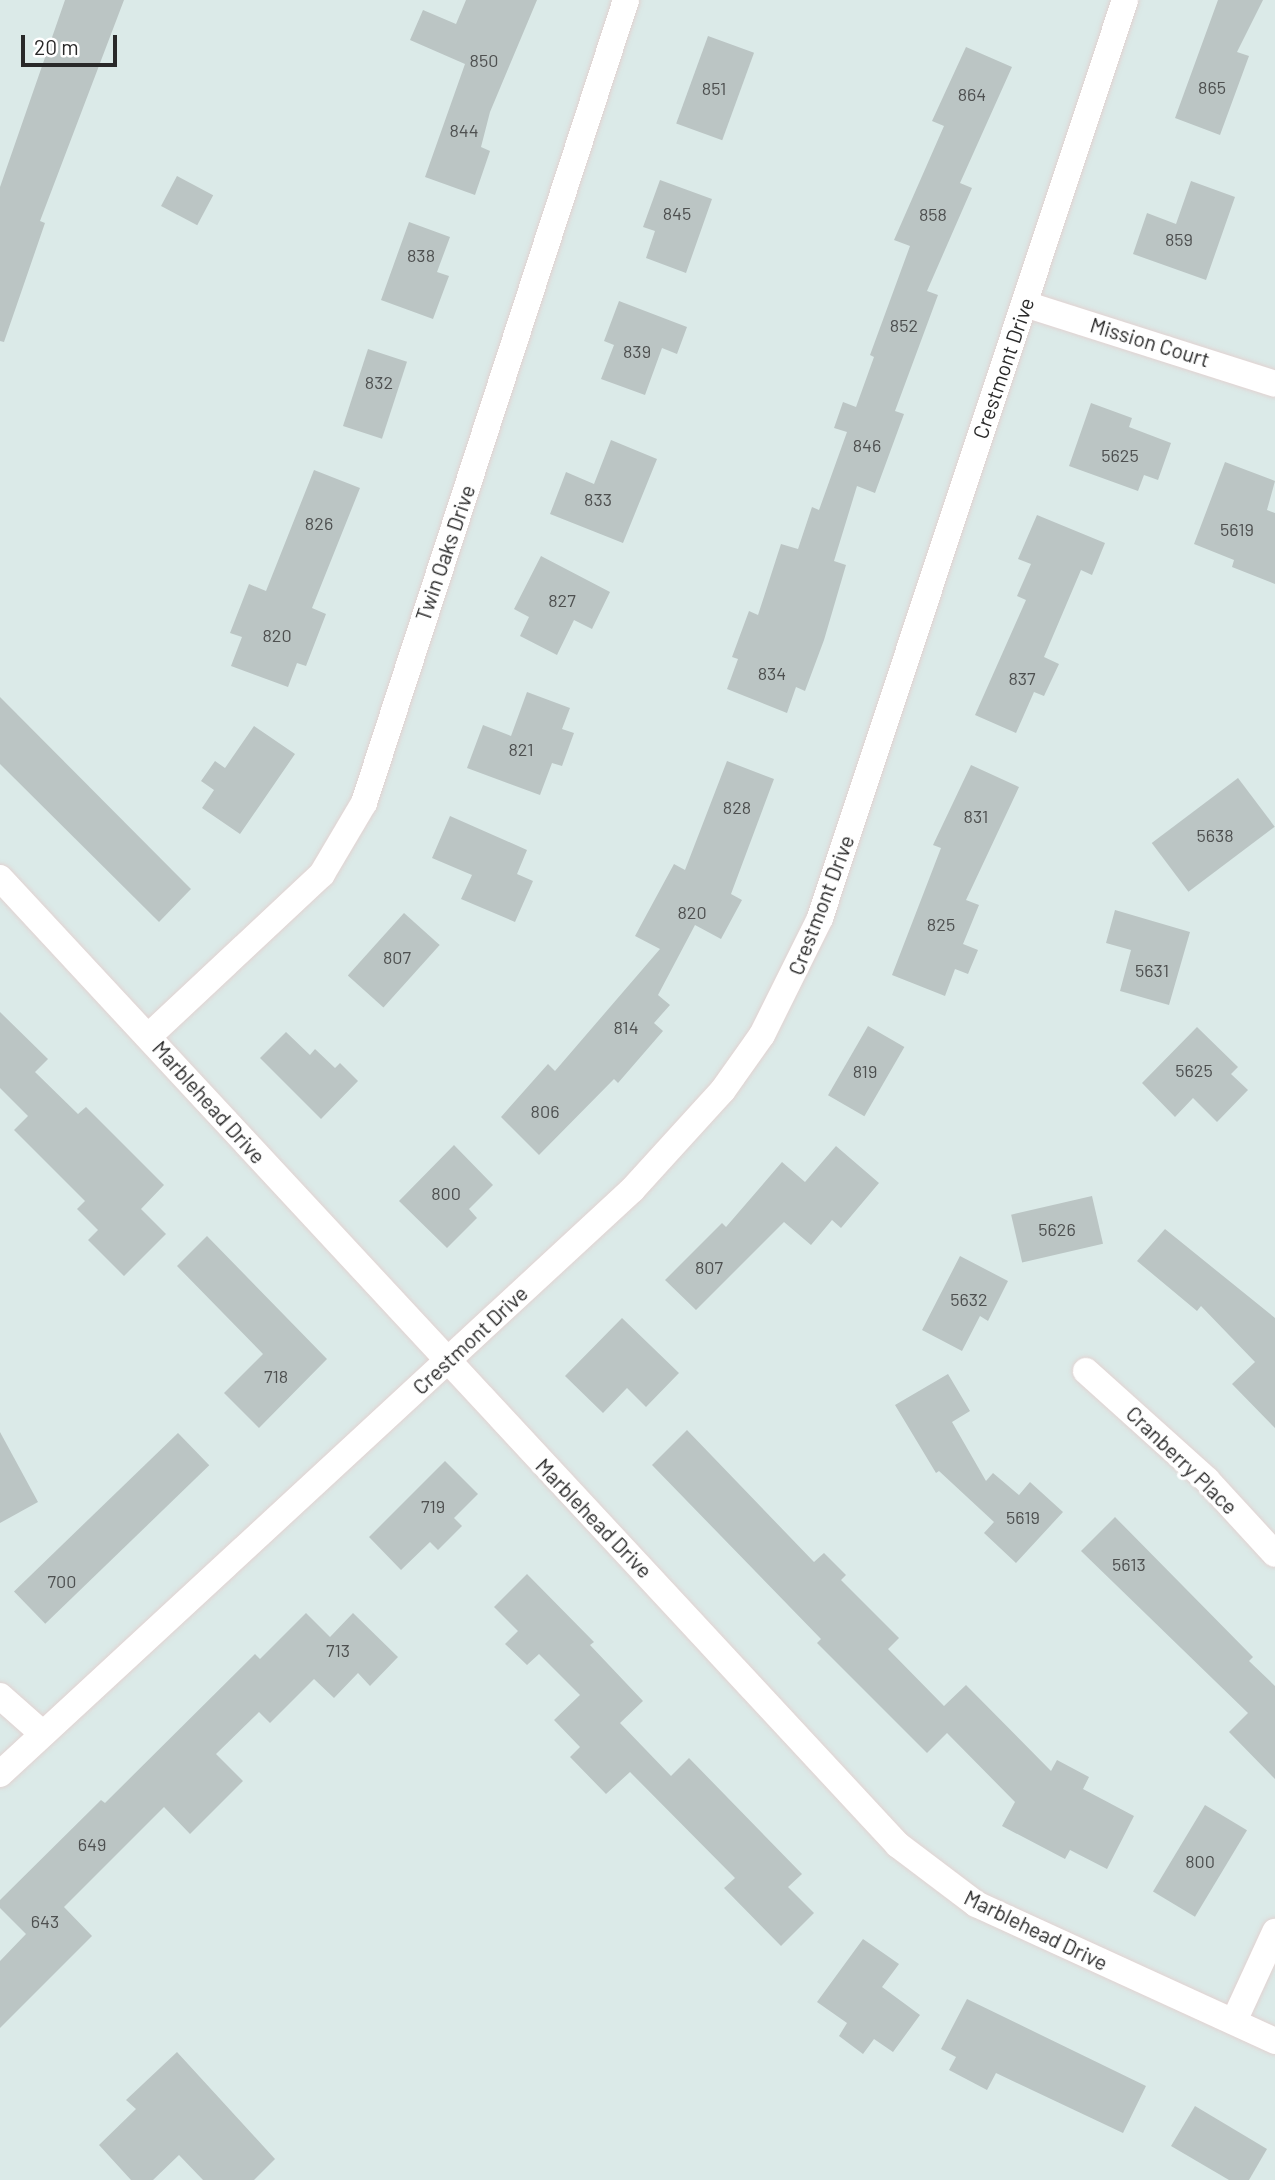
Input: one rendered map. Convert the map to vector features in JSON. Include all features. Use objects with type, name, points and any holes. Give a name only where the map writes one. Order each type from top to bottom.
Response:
[{"type":"street","name":"Twin Oaks Drive","points":[[149,1036],[322,874],[364,803],[626,0]]},
{"type":"street","name":"Crestmont Drive","points":[[0,1774],[678,1144],[746,1057],[794,978],[820,918],[1125,0]]},
{"type":"street","name":"Mission Court","points":[[1025,304],[1275,384]]},
{"type":"street","name":"Marblehead Drive","points":[[0,878],[149,1036],[446,1362],[898,1845],[938,1878],[1000,1915],[1158,1989],[1235,2019],[1275,2041]]},
{"type":"street","name":"Cranberry Place","points":[[1086,1371],[1207,1480],[1275,1553]]},
{"type":"street","points":[[0,1696],[43,1734]]},
{"type":"street","points":[[1235,2019],[1275,1932]]},
{"type":"building","points":[[65,0],[124,0],[40,221],[45,223],[4,342],[0,341],[0,187]]},
{"type":"building","points":[[466,0],[537,0],[490,112],[481,147],[490,151],[475,195],[425,177],[465,64],[410,40],[423,10],[456,24]]},
{"type":"building","points":[[1218,0],[1263,0],[1237,52],[1249,56],[1220,135],[1175,118]]},
{"type":"building","points":[[708,36],[754,53],[722,140],[676,123]]},
{"type":"building","points":[[966,47],[1012,67],[960,183],[972,188],[927,291],[938,295],[895,411],[904,414],[875,493],[857,486],[834,561],[846,565],[824,640],[805,691],[796,687],[787,713],[727,689],[738,659],[732,657],[749,611],[758,615],[781,544],[798,549],[812,507],[819,510],[847,432],[834,428],[843,402],[856,407],[874,357],[870,355],[910,246],[894,240],[944,126],[932,121]]},
{"type":"building","points":[[177,176],[213,195],[197,225],[161,206]]},
{"type":"building","points":[[660,180],[712,199],[686,273],[646,258],[655,231],[643,227]]},
{"type":"building","points":[[1191,181],[1235,197],[1206,280],[1133,254],[1147,213],[1176,224]]},
{"type":"building","points":[[409,222],[450,237],[437,272],[449,276],[433,319],[381,300]]},
{"type":"building","points":[[619,301],[687,327],[677,354],[662,348],[645,395],[601,379],[614,345],[604,341]]},
{"type":"building","points":[[368,349],[407,362],[382,439],[343,426]]},
{"type":"building","points":[[1091,403],[1132,418],[1129,427],[1171,443],[1158,480],[1144,475],[1138,491],[1069,466]]},
{"type":"building","points":[[611,440],[657,459],[623,543],[550,514],[566,472],[594,484]]},
{"type":"building","points":[[1225,462],[1275,481],[1267,510],[1275,513],[1275,584],[1232,567],[1234,560],[1194,544]]},
{"type":"building","points":[[314,470],[360,488],[312,608],[326,614],[306,666],[297,663],[288,687],[231,666],[242,637],[230,633],[249,584],[266,591]]},
{"type":"building","points":[[1037,515],[1105,543],[1092,575],[1081,570],[1044,657],[1059,664],[1044,696],[1034,692],[1016,733],[975,715],[1026,600],[1017,596],[1031,564],[1018,559]]},
{"type":"building","points":[[541,556],[610,592],[592,629],[574,620],[557,655],[520,636],[529,617],[514,609]]},
{"type":"building","points":[[527,692],[570,708],[562,729],[574,733],[562,766],[552,763],[540,795],[467,768],[483,725],[511,736]]},
{"type":"building","points":[[0,697],[191,889],[159,922],[0,764]]},
{"type":"building","points":[[254,726],[295,754],[240,834],[202,808],[214,790],[201,781],[215,761],[225,768]]},
{"type":"building","points":[[727,761],[774,779],[731,894],[742,900],[721,939],[695,925],[658,995],[670,1005],[654,1023],[663,1031],[618,1083],[614,1079],[539,1155],[501,1117],[548,1064],[555,1071],[660,949],[635,936],[674,864],[685,870]]},
{"type":"building","points":[[971,765],[1019,787],[966,900],[979,905],[963,944],[978,950],[968,974],[955,969],[945,996],[892,975],[941,848],[933,845]]},
{"type":"building","points":[[1238,778],[1275,827],[1188,892],[1152,843]]},
{"type":"building","points":[[450,816],[527,850],[517,874],[533,881],[515,922],[461,899],[472,875],[432,858]]},
{"type":"building","points":[[1115,910],[1190,932],[1169,1005],[1120,991],[1131,950],[1106,943]]},
{"type":"building","points":[[404,913],[440,945],[383,1008],[348,975]]},
{"type":"building","points":[[0,1012],[48,1059],[35,1072],[78,1114],[86,1107],[164,1185],[141,1209],[166,1234],[124,1276],[88,1240],[98,1230],[77,1209],[85,1201],[14,1130],[28,1116],[0,1088]]},
{"type":"building","points":[[868,1026],[904,1047],[864,1116],[828,1095]]},
{"type":"building","points":[[1197,1027],[1238,1067],[1231,1074],[1248,1090],[1217,1122],[1193,1098],[1175,1117],[1142,1083]]},
{"type":"building","points":[[286,1032],[310,1055],[315,1049],[335,1068],[340,1063],[358,1081],[321,1119],[260,1058]]},
{"type":"building","points":[[454,1145],[493,1185],[469,1209],[477,1218],[447,1248],[399,1201]]},
{"type":"building","points":[[836,1146],[879,1183],[841,1228],[832,1220],[811,1245],[784,1222],[696,1310],[665,1280],[722,1223],[726,1227],[782,1162],[805,1182]]},
{"type":"building","points":[[1092,1196],[1103,1244],[1022,1262],[1011,1215]]},
{"type":"building","points":[[1165,1229],[1275,1318],[1275,1428],[1232,1384],[1255,1362],[1201,1306],[1197,1311],[1137,1261]]},
{"type":"building","points":[[207,1236],[327,1359],[259,1428],[224,1393],[263,1354],[177,1266]]},
{"type":"building","points":[[960,1256],[1008,1281],[988,1321],[980,1316],[962,1351],[922,1330]]},
{"type":"building","points":[[622,1318],[679,1373],[646,1407],[627,1388],[603,1413],[565,1376]]},
{"type":"building","points":[[948,1374],[970,1411],[952,1422],[986,1481],[993,1473],[1019,1495],[1030,1482],[1063,1512],[1016,1563],[984,1533],[994,1522],[939,1471],[936,1473],[895,1405]]},
{"type":"building","points":[[687,1430],[814,1562],[824,1553],[846,1575],[841,1580],[899,1638],[888,1649],[944,1706],[966,1685],[1051,1771],[1057,1760],[1089,1777],[1083,1789],[1134,1816],[1107,1869],[1070,1850],[1065,1859],[1002,1826],[1015,1802],[947,1733],[927,1753],[817,1643],[821,1639],[652,1465]]},
{"type":"building","points":[[0,1432],[38,1502],[0,1523]]},
{"type":"building","points":[[178,1433],[209,1465],[45,1624],[14,1591]]},
{"type":"building","points":[[445,1461],[478,1494],[454,1518],[462,1526],[438,1550],[430,1542],[401,1570],[369,1537]]},
{"type":"building","points":[[1115,1517],[1253,1657],[1249,1661],[1275,1686],[1275,1779],[1229,1732],[1248,1713],[1081,1551]]},
{"type":"building","points":[[527,1574],[594,1642],[590,1645],[643,1701],[620,1723],[671,1776],[689,1758],[802,1874],[788,1887],[814,1913],[781,1946],[724,1888],[735,1878],[630,1772],[606,1794],[570,1757],[580,1747],[554,1720],[580,1695],[539,1654],[527,1665],[505,1644],[518,1631],[494,1607]]},
{"type":"building","points":[[306,1613],[330,1637],[353,1613],[398,1657],[370,1686],[358,1673],[334,1698],[314,1679],[270,1723],[259,1712],[216,1754],[243,1781],[190,1834],[164,1807],[64,1907],[92,1936],[0,2028],[0,1961],[26,1934],[0,1908],[0,1900],[101,1800],[105,1803],[255,1654],[260,1659]]},
{"type":"building","points":[[1205,1805],[1247,1830],[1195,1917],[1153,1892]]},
{"type":"building","points":[[863,1939],[899,1964],[882,1987],[920,2015],[893,2052],[874,2039],[863,2054],[839,2036],[847,2023],[817,2002]]},
{"type":"building","points":[[967,1999],[1146,2086],[1123,2133],[996,2073],[987,2090],[949,2070],[956,2057],[941,2049]]},
{"type":"building","points":[[177,2052],[275,2159],[254,2180],[203,2180],[179,2155],[153,2180],[131,2180],[99,2145],[136,2109],[126,2100]]},
{"type":"building","points":[[1195,2106],[1267,2149],[1249,2180],[1229,2180],[1171,2146]]}]
